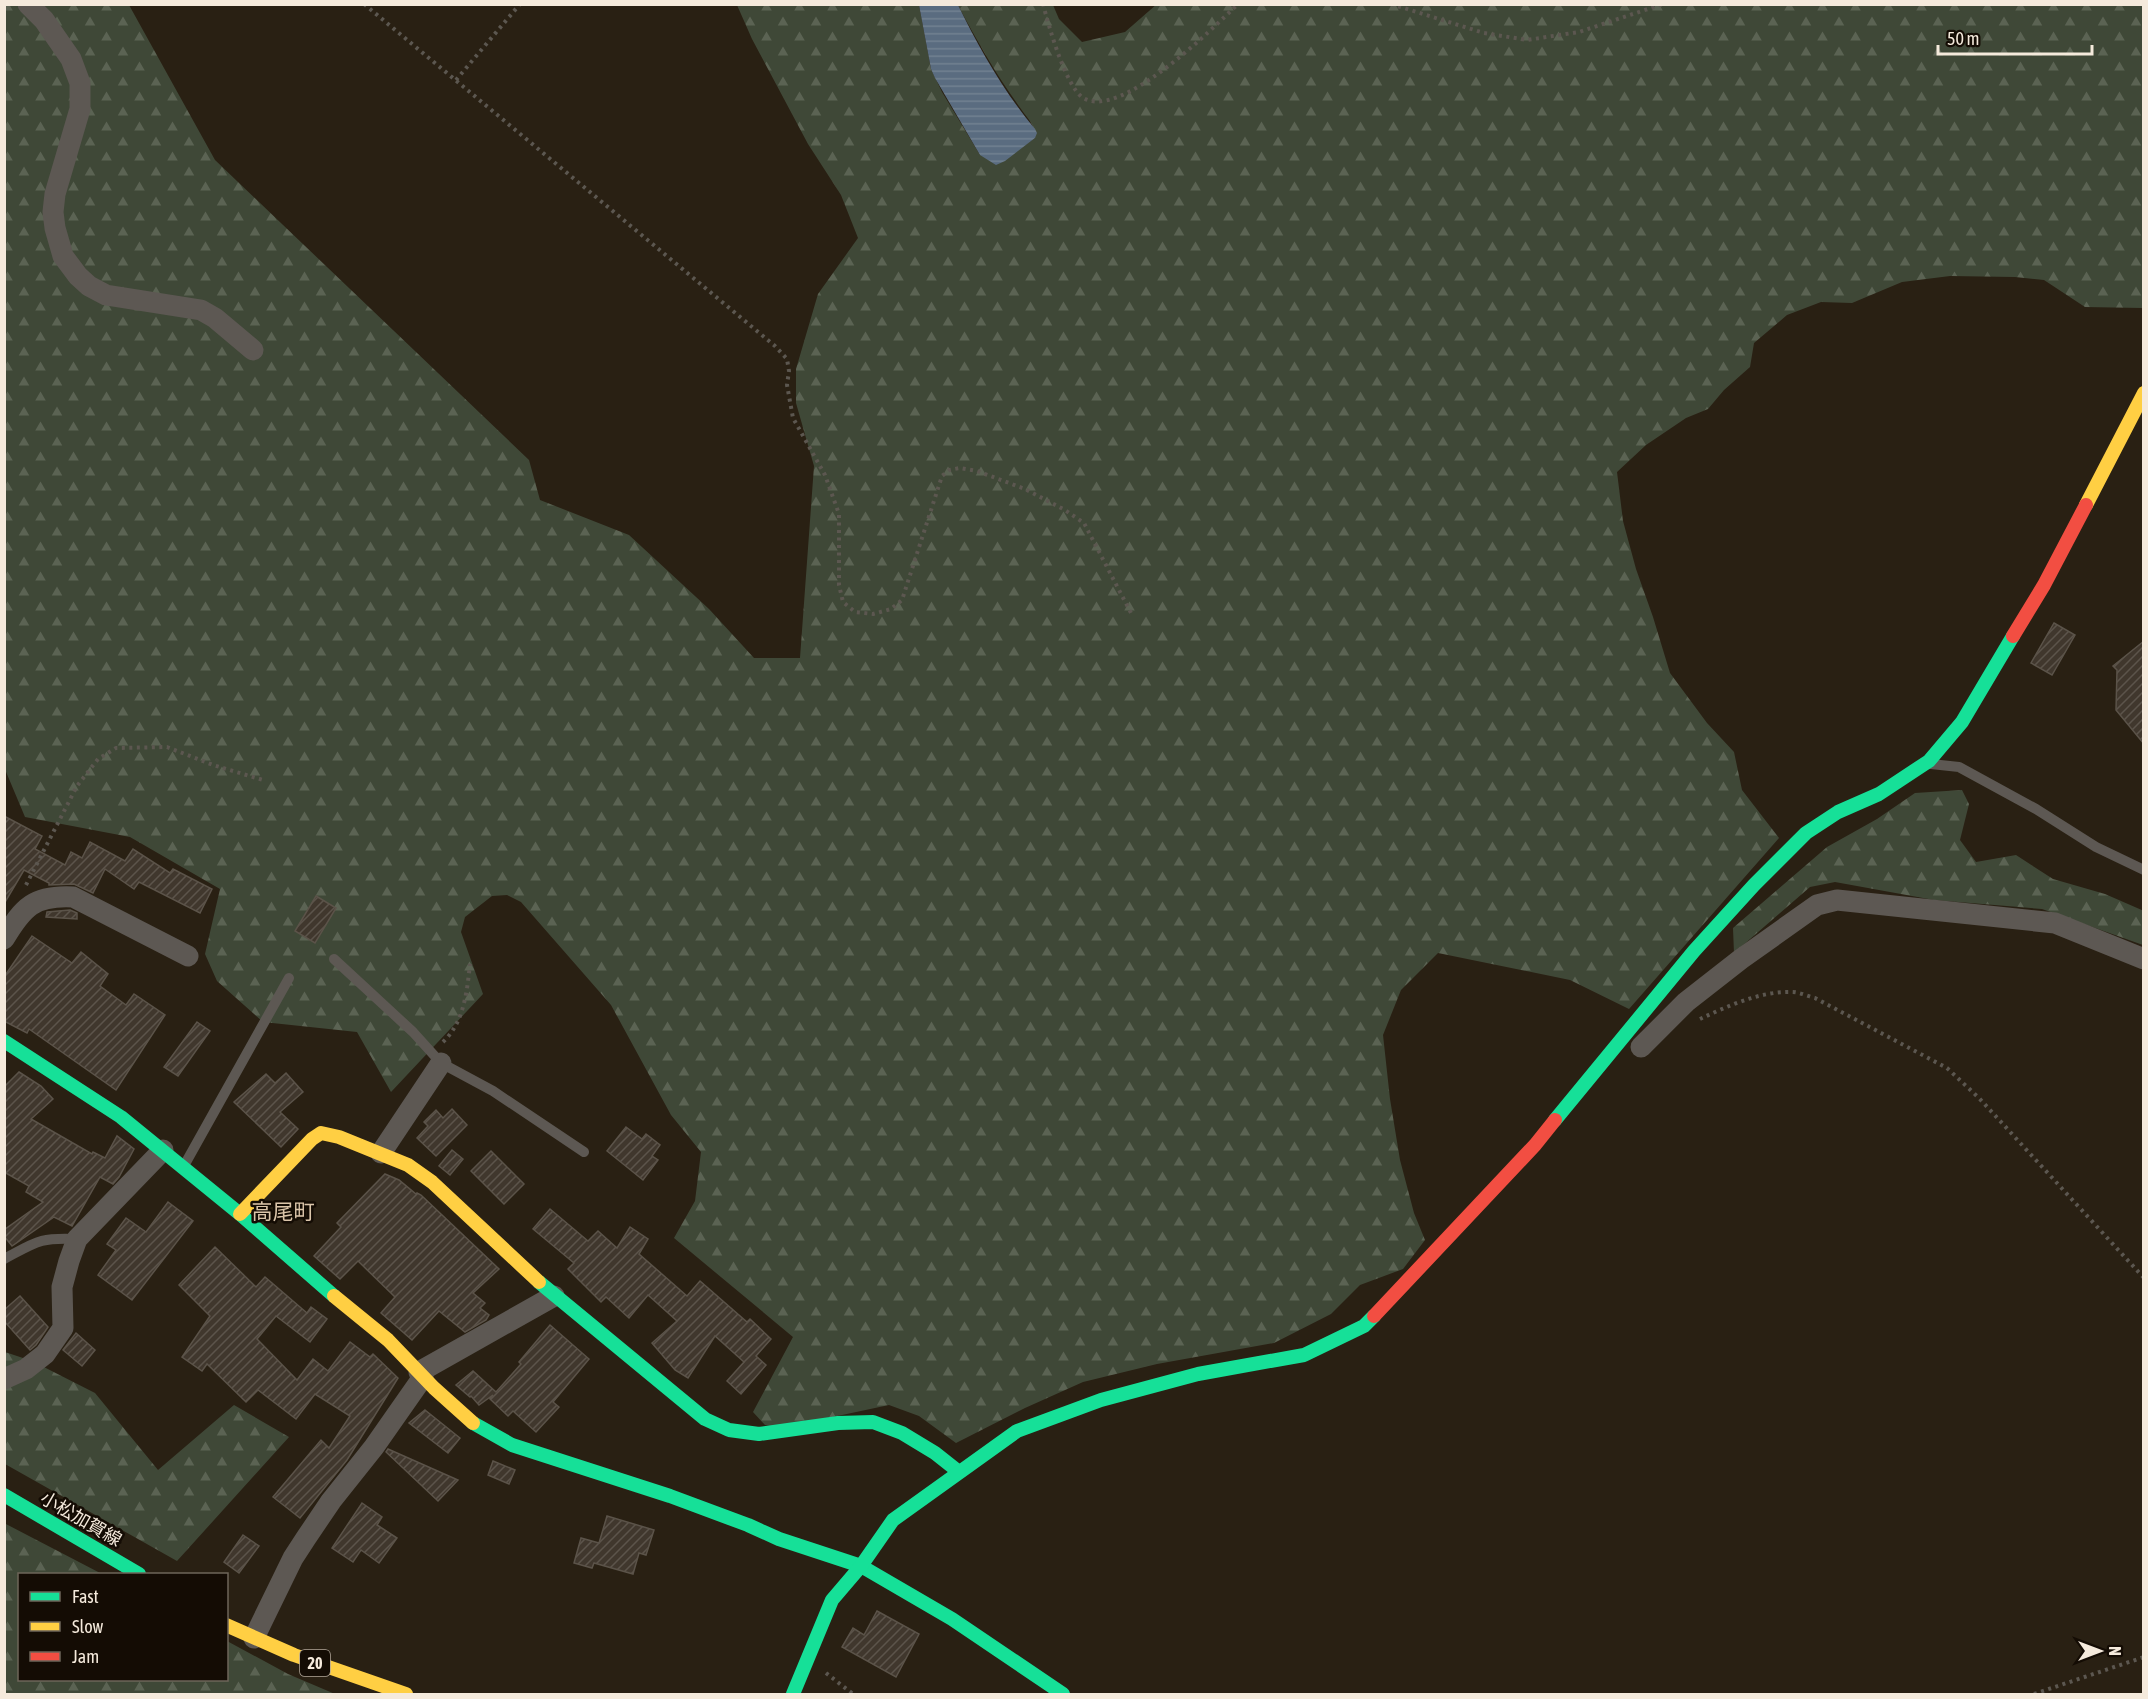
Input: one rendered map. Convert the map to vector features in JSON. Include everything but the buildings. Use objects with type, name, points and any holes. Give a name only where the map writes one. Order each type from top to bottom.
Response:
[{"type":"street","points":[[28,4],[44,20],[71,58],[80,83],[80,109],[55,194],[53,212],[63,256],[89,286],[106,295],[201,310],[215,318],[253,350]]},
{"type":"street","points":[[793,1695],[832,1600],[861,1566],[893,1520],[1017,1431],[1101,1400],[1198,1374],[1304,1355],[1364,1326],[1535,1144],[1694,951],[1776,862],[1814,828],[1838,812],[1879,794],[1925,763],[1962,722],[2044,585],[2139,411],[2144,393]]},
{"type":"street","points":[[4,939],[27,907],[38,900],[54,896],[73,897],[188,956]]},
{"type":"street","points":[[1641,1047],[1686,1002],[1741,959],[1817,905],[1837,900],[2055,923],[2144,959]]},
{"type":"street","points":[[4,1041],[122,1117],[163,1150],[388,1340],[473,1423],[512,1445],[670,1496],[779,1539],[861,1566],[952,1619],[1063,1695]]},
{"type":"street","points":[[381,1153],[437,1058]]},
{"type":"street","points":[[240,1214],[312,1139],[321,1133],[339,1137],[408,1165],[432,1182],[554,1296],[705,1419],[729,1430],[759,1434],[838,1423],[873,1422],[902,1433],[935,1453],[959,1472]]},
{"type":"street","points":[[4,1379],[26,1369],[45,1354],[63,1328],[63,1287],[77,1239],[163,1150]]},
{"type":"street","points":[[254,1638],[293,1558],[331,1501],[374,1447],[421,1374],[554,1296]]},
{"type":"street","name":"小松加賀線","points":[[4,1495],[136,1573]]},
{"type":"street","name":"20","points":[[228,1626],[294,1655],[406,1695]]},
{"type":"lane","points":[[1925,763],[1959,767],[2037,809],[2096,847],[2144,870]]},
{"type":"lane","points":[[334,959],[413,1032],[437,1058],[493,1091],[584,1152]]},
{"type":"lane","points":[[183,1167],[289,978]]},
{"type":"lane","points":[[4,1259],[39,1240],[77,1239]]},
{"type":"path","points":[[364,4],[775,346],[787,359],[789,371],[787,385],[793,418],[825,475],[839,514],[839,585],[843,602],[855,612],[873,614],[891,609],[902,600],[942,476],[949,470],[960,468],[977,471],[1025,489],[1084,523],[1131,613]]},
{"type":"path","points":[[456,80],[520,4]]},
{"type":"path","points":[[1043,4],[1051,33],[1071,86],[1084,99],[1107,102],[1137,89],[1168,66],[1238,4]]},
{"type":"path","points":[[1391,4],[1484,33],[1527,40],[1579,32],[1663,4]]},
{"type":"path","points":[[27,907],[26,886],[31,872],[65,811],[76,786],[99,759],[116,748],[167,747],[263,780]]},
{"type":"path","points":[[437,1058],[460,1016],[467,995],[470,964]]},
{"type":"path","points":[[1691,1023],[1732,1004],[1772,993],[1794,992],[1815,998],[1947,1068],[1979,1098],[2144,1278]]},
{"type":"path","points":[[807,1657],[853,1695]]},
{"type":"path","points":[[2034,1695],[2144,1657]]},
{"type":"green space","points":[[1157,4],[2143,5],[2143,308],[2085,307],[2044,280],[2015,277],[1950,276],[1902,282],[1852,303],[1821,302],[1787,315],[1754,343],[1750,367],[1724,390],[1708,409],[1686,418],[1646,445],[1617,472],[1623,521],[1670,673],[1707,723],[1734,752],[1742,790],[1779,838],[1629,1009],[1570,980],[1438,953],[1401,990],[1383,1035],[1400,1160],[1414,1213],[1425,1240],[1403,1269],[1360,1285],[1331,1314],[1274,1343],[1157,1364],[1083,1382],[956,1443],[919,1416],[889,1405],[781,1428],[765,1425],[753,1412],[793,1337],[674,1238],[695,1201],[701,1152],[671,1115],[611,1005],[521,902],[507,895],[492,896],[465,917],[461,932],[483,994],[391,1092],[357,1032],[263,1022],[217,981],[205,954],[220,889],[130,837],[25,817],[4,767],[4,5],[129,5],[215,160],[529,460],[540,500],[629,535],[709,609],[754,658],[800,658],[814,466],[796,403],[796,369],[818,294],[858,238],[841,195],[808,144],[752,39],[737,5],[919,5],[931,69],[942,92],[980,155],[1014,153],[1035,138],[1035,134],[1031,123],[1012,97],[958,5],[1053,5],[1059,19],[1082,42],[1125,32]]},
{"type":"green space","points":[[1962,790],[1969,804],[1960,840],[1976,862],[2016,855],[2053,879],[2105,894],[2144,911],[2143,945],[2042,909],[1934,900],[1835,882],[1810,887],[1734,953],[1733,928],[1827,847],[1877,819],[1915,793]]},
{"type":"green space","points":[[5,1352],[32,1361],[95,1393],[158,1470],[234,1405],[289,1437],[177,1561],[5,1464]]},
{"type":"green space","points":[[4,1523],[100,1573],[18,1573],[18,1681],[228,1681],[228,1642],[288,1674],[335,1694],[5,1694]]},
{"type":"water","points":[[919,5],[958,5],[993,69],[1035,129],[1037,133],[1035,138],[1005,161],[996,165],[980,155],[935,78],[931,69]]},
{"type":"traffic: fast","points":[[1555,1120],[1694,951],[1754,885],[1806,833],[1838,812],[1879,794],[1929,761],[1962,722],[2013,636]]},
{"type":"traffic: fast","points":[[4,1041],[121,1117],[240,1214],[334,1296]]},
{"type":"traffic: fast","points":[[539,1282],[705,1419],[729,1430],[759,1434],[838,1423],[873,1422],[902,1433],[935,1453],[959,1472]]},
{"type":"traffic: fast","points":[[793,1694],[832,1600],[861,1566],[893,1520],[1017,1431],[1101,1400],[1198,1374],[1304,1355],[1364,1326],[1374,1316]]},
{"type":"traffic: fast","points":[[473,1423],[512,1445],[670,1496],[779,1539],[861,1566],[952,1619],[1063,1694]]},
{"type":"traffic: fast","points":[[4,1495],[137,1573]]},
{"type":"traffic: slow","points":[[2086,505],[2144,393]]},
{"type":"traffic: slow","points":[[240,1214],[312,1139],[321,1133],[339,1137],[408,1165],[432,1182],[539,1282]]},
{"type":"traffic: slow","points":[[334,1296],[388,1340],[434,1388],[473,1423]]},
{"type":"traffic: slow","points":[[228,1626],[294,1655],[406,1694]]},
{"type":"traffic: jam","points":[[2013,636],[2044,585],[2086,505]]},
{"type":"traffic: jam","points":[[1374,1316],[1535,1145],[1555,1120]]},
{"type":"district","name":"高尾町","points":[[283,1212]]}]
